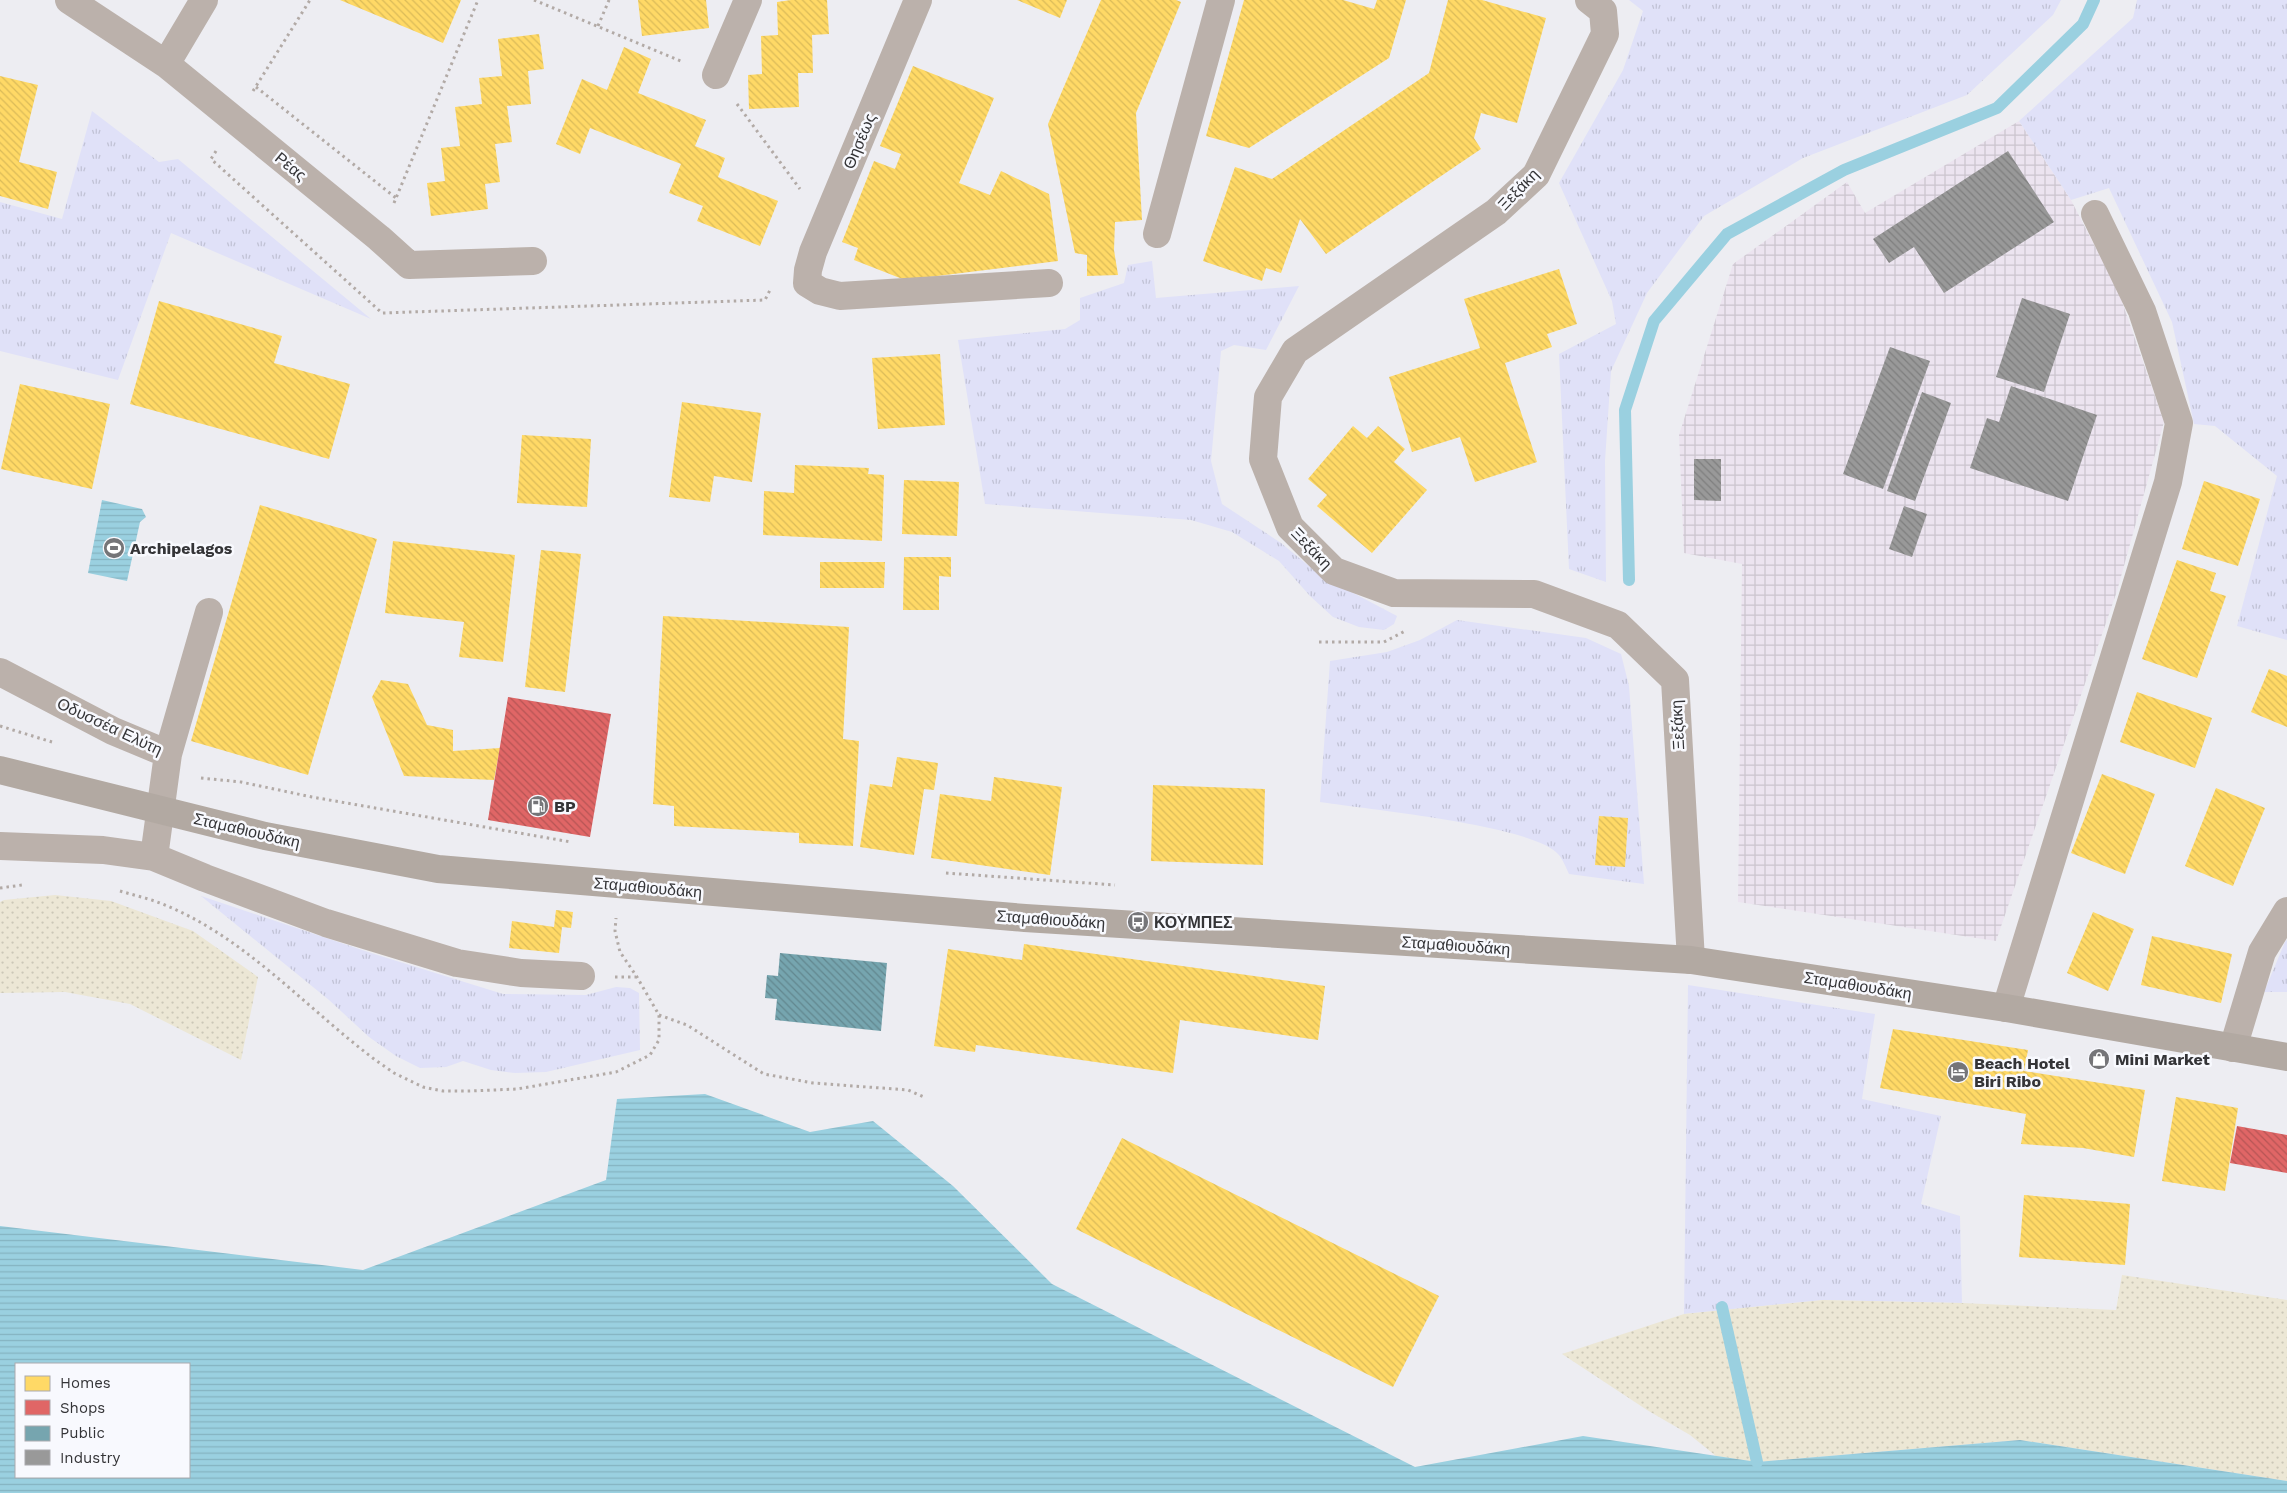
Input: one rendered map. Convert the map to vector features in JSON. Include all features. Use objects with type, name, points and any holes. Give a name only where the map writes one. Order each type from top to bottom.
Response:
[{"type":"main road","name":"Σταμαθιουδάκη","points":[[0,770],[265,836],[438,869],[1025,918],[1691,960],[2006,1008],[2287,1057]]},
{"type":"street","name":"Ρέας","points":[[69,0],[166,64],[410,265],[533,261]]},
{"type":"street","points":[[166,64],[204,0]]},
{"type":"street","points":[[716,75],[748,0]]},
{"type":"street","name":"Θησέως","points":[[918,0],[813,252],[807,283],[820,292],[840,296],[1049,283]]},
{"type":"street","points":[[1157,234],[1221,0]]},
{"type":"street","name":"Ξεξάκη","points":[[1589,0],[1603,11],[1605,34],[1536,175],[1496,212],[1295,351],[1268,397],[1263,460],[1290,527],[1334,571],[1394,593],[1534,594],[1618,625],[1675,680],[1691,960]]},
{"type":"street","points":[[2006,1008],[2168,482],[2180,423],[2142,311],[2095,214]]},
{"type":"street","points":[[168,754],[209,612]]},
{"type":"street","name":"Οδυσσέα Ελύτη","points":[[0,672],[113,730],[168,754],[162,811],[154,857]]},
{"type":"street","points":[[0,846],[103,850],[154,857],[326,923],[457,963],[521,973],[581,976]]},
{"type":"street","points":[[2233,1048],[2262,952],[2287,911]]},
{"type":"path","points":[[310,0],[211,159],[382,313],[766,300],[773,282]]},
{"type":"path","points":[[379,238],[478,0]]},
{"type":"path","points":[[534,0],[716,75],[802,191]]},
{"type":"path","points":[[598,26],[608,0]]},
{"type":"path","points":[[256,87],[396,198]]},
{"type":"path","points":[[0,888],[29,884]]},
{"type":"path","points":[[119,891],[159,902],[191,918],[234,944],[374,1059],[394,1073],[423,1087],[443,1091],[470,1091],[517,1088],[616,1072],[650,1055],[659,1040],[659,1015],[620,952],[615,931],[618,885]]},
{"type":"path","points":[[659,1015],[688,1025],[764,1074],[813,1083],[908,1090],[926,1098]]},
{"type":"shaded area","points":[[2019,121],[2071,200],[2119,293],[2164,422],[2117,591],[1996,941],[1738,902],[1742,564],[1684,553],[1679,435],[1733,264],[1847,182],[1865,213]]},
{"type":"shaded area","name":"Archipelagos","points":[[102,500],[142,509],[146,517],[140,522],[127,581],[88,573]]},
{"type":"shaded area","points":[[705,1094],[810,1132],[873,1121],[953,1186],[1052,1284],[1415,1467],[1583,1436],[1757,1462],[2020,1440],[2287,1481],[2287,1493],[0,1493],[0,1226],[363,1270],[606,1180],[617,1099]]},
{"type":"green space","points":[[1629,0],[2061,0],[2053,15],[1967,95],[1803,158],[1704,216],[1647,293],[1611,371],[1605,461],[1606,582],[1569,569],[1559,354],[1616,324],[1612,301],[1559,183],[1623,70],[1643,11]]},
{"type":"green space","points":[[2137,0],[2287,0],[2287,640],[2237,626],[2277,476],[2215,426],[2194,424],[2172,322],[2109,188],[2071,200],[2019,121],[2133,18]]},
{"type":"green space","points":[[92,111],[159,162],[178,159],[371,319],[171,233],[118,380],[0,351],[0,202],[62,219]]},
{"type":"green space","points":[[1152,261],[1156,298],[1299,286],[1266,350],[1234,345],[1221,351],[1211,461],[1222,504],[1281,543],[1321,576],[1397,616],[1394,624],[1384,630],[1359,627],[1333,617],[1310,596],[1279,561],[1232,532],[1191,520],[985,504],[958,340],[1065,329],[1080,320],[1080,298],[1124,283],[1128,265]]},
{"type":"green space","points":[[1457,620],[1586,638],[1621,654],[1629,686],[1644,884],[1569,874],[1558,854],[1542,844],[1516,835],[1446,820],[1320,802],[1330,661],[1387,652],[1420,640]]},
{"type":"green space","points":[[201,896],[371,953],[503,994],[586,995],[616,987],[630,988],[639,993],[640,1050],[546,1072],[515,1073],[491,1070],[463,1061],[446,1067],[420,1068],[396,1056],[369,1037],[329,1000]]},
{"type":"green space","points":[[2287,940],[2287,992],[2264,992],[2285,942]]},
{"type":"green space","points":[[1688,985],[1875,1014],[1862,1099],[1941,1116],[1921,1204],[1960,1216],[1962,1303],[1823,1300],[1684,1314]]},
{"type":"sand","points":[[55,895],[111,901],[193,931],[258,977],[241,1060],[130,1004],[65,992],[0,993],[0,902]]},
{"type":"sand","points":[[2122,1275],[2287,1300],[2287,1481],[2020,1440],[1757,1462],[1716,1456],[1690,1435],[1647,1410],[1562,1354],[1684,1314],[1823,1300],[1962,1303],[2116,1310]]},
{"type":"building: Homes","points":[[340,0],[461,0],[443,43]]},
{"type":"building: Homes","points":[[638,0],[706,0],[709,28],[642,36]]},
{"type":"building: Homes","points":[[827,0],[829,34],[812,35],[813,73],[798,73],[799,107],[749,109],[748,75],[762,74],[761,36],[778,35],[777,2]]},
{"type":"building: Homes","points":[[1017,0],[1067,0],[1060,18]]},
{"type":"building: Homes","points":[[1101,0],[1176,0],[1181,2],[1136,113],[1142,220],[1115,222],[1114,250],[1118,275],[1087,276],[1087,255],[1075,253],[1048,124]]},
{"type":"building: Homes","points":[[1244,0],[1343,0],[1374,9],[1377,0],[1406,0],[1389,58],[1249,148],[1206,136]]},
{"type":"building: Homes","points":[[1448,0],[1482,0],[1546,18],[1517,123],[1481,113],[1474,138],[1481,149],[1326,254],[1300,219],[1281,273],[1266,268],[1262,281],[1203,261],[1235,167],[1272,179],[1429,73]]},
{"type":"building: Homes","points":[[539,34],[544,69],[528,71],[531,104],[507,106],[512,142],[495,144],[500,182],[485,184],[488,209],[431,216],[427,183],[445,181],[441,148],[460,146],[455,107],[482,104],[479,78],[502,76],[498,39]]},
{"type":"building: Homes","points":[[624,47],[651,59],[638,93],[706,120],[695,146],[725,158],[718,177],[778,201],[760,246],[697,221],[703,206],[669,193],[681,164],[590,128],[580,154],[556,144],[582,79],[607,90]]},
{"type":"building: Homes","points":[[913,66],[994,98],[959,183],[990,195],[1001,171],[1049,194],[1058,261],[905,280],[854,260],[858,248],[842,242],[874,161],[895,169],[901,154],[880,146]]},
{"type":"building: Homes","points":[[0,76],[38,85],[19,162],[57,172],[48,209],[0,196]]},
{"type":"building: Homes","points":[[1559,269],[1577,324],[1547,334],[1552,347],[1505,363],[1537,462],[1475,482],[1460,437],[1412,452],[1389,377],[1480,348],[1464,299]]},
{"type":"building: Homes","points":[[159,301],[282,336],[274,363],[350,384],[329,459],[130,404]]},
{"type":"building: Homes","points":[[940,354],[945,425],[878,429],[872,358]]},
{"type":"building: Homes","points":[[20,384],[110,404],[92,489],[1,469]]},
{"type":"building: Homes","points":[[682,402],[761,413],[752,482],[714,476],[710,502],[669,497]]},
{"type":"building: Homes","points":[[1353,426],[1367,438],[1378,426],[1405,449],[1394,462],[1427,490],[1372,553],[1317,506],[1327,495],[1308,479]]},
{"type":"building: Homes","points":[[522,435],[591,439],[587,507],[517,503]]},
{"type":"building: Homes","points":[[795,465],[869,468],[868,474],[884,475],[882,541],[763,535],[764,491],[794,493]]},
{"type":"building: Homes","points":[[904,480],[959,482],[957,536],[902,534]]},
{"type":"building: Homes","points":[[2204,481],[2260,499],[2238,566],[2182,549]]},
{"type":"building: Homes","points":[[260,505],[377,539],[308,775],[191,741]]},
{"type":"building: Homes","points":[[393,541],[515,555],[503,662],[459,657],[464,622],[385,613]]},
{"type":"building: Homes","points":[[541,550],[581,554],[565,692],[525,687]]},
{"type":"building: Homes","points":[[904,557],[951,557],[951,577],[939,576],[939,610],[903,610]]},
{"type":"building: Homes","points":[[2177,560],[2216,573],[2210,591],[2226,596],[2197,678],[2142,659]]},
{"type":"building: Homes","points":[[820,562],[885,562],[884,588],[820,588]]},
{"type":"building: Homes","points":[[663,616],[849,627],[843,739],[859,741],[853,846],[799,843],[799,833],[674,826],[674,806],[653,804]]},
{"type":"building: Homes","points":[[2269,669],[2287,676],[2287,727],[2251,712]]},
{"type":"building: Homes","points":[[381,680],[408,684],[427,725],[453,730],[453,751],[500,748],[494,780],[404,776],[372,697]]},
{"type":"building: Homes","points":[[2137,692],[2212,718],[2195,768],[2120,742]]},
{"type":"building: Homes","points":[[897,757],[938,763],[934,790],[924,789],[914,855],[860,847],[870,784],[892,787]]},
{"type":"building: Homes","points":[[2102,774],[2155,794],[2125,874],[2071,853]]},
{"type":"building: Homes","points":[[994,777],[1062,787],[1050,875],[931,858],[940,794],[991,801]]},
{"type":"building: Homes","points":[[1153,785],[1265,789],[1263,865],[1151,861]]},
{"type":"building: Homes","points":[[2216,788],[2265,808],[2233,886],[2185,866]]},
{"type":"building: Homes","points":[[1599,816],[1628,818],[1625,867],[1595,865]]},
{"type":"building: Homes","points":[[556,910],[573,912],[571,928],[562,927],[559,953],[509,948],[512,921],[554,927]]},
{"type":"building: Homes","points":[[2093,912],[2134,929],[2108,991],[2067,973]]},
{"type":"building: Homes","points":[[2152,936],[2232,954],[2221,1003],[2141,985]]},
{"type":"building: Homes","points":[[1024,944],[1325,986],[1318,1040],[1180,1020],[1173,1073],[976,1045],[975,1052],[934,1046],[948,949],[1022,960]]},
{"type":"building: Homes","points":[[1893,1029],[2028,1050],[2024,1071],[2145,1090],[2134,1157],[2083,1148],[2021,1144],[2026,1114],[1880,1088]]},
{"type":"building: Homes","points":[[2176,1097],[2238,1108],[2225,1191],[2162,1181]]},
{"type":"building: Homes","points":[[1122,1138],[1439,1296],[1393,1387],[1076,1229]]},
{"type":"building: Homes","points":[[2024,1195],[2130,1204],[2125,1265],[2019,1257]]},
{"type":"building: Shops","points":[[508,697],[611,714],[590,837],[488,820]]},
{"type":"building: Shops","points":[[2237,1126],[2287,1135],[2287,1173],[2230,1163]]},
{"type":"building: Public","points":[[780,953],[887,963],[881,1031],[775,1020],[777,999],[765,998],[767,975],[778,976]]},
{"type":"building: Industry","points":[[2008,151],[2054,222],[1944,293],[1914,247],[1889,263],[1873,239]]},
{"type":"building: Industry","points":[[2022,298],[2070,314],[2044,392],[1996,377]]},
{"type":"building: Industry","points":[[1890,347],[1930,361],[1883,489],[1843,474]]},
{"type":"building: Industry","points":[[2011,386],[2097,415],[2068,501],[1970,468],[1987,418],[1999,422]]},
{"type":"building: Industry","points":[[1922,392],[1951,403],[1915,501],[1887,491]]},
{"type":"building: Industry","points":[[1694,459],[1721,459],[1721,501],[1694,500]]},
{"type":"building: Industry","points":[[1904,506],[1927,514],[1912,557],[1889,549]]},
{"type":"waterway","points":[[1629,580],[1625,410],[1654,321],[1727,234],[1844,170],[1997,108],[2083,24],[2094,0]]},
{"type":"waterway","points":[[1722,1307],[1757,1462]]},
{"type":"place","name":"Archipelagos","points":[[114,548]]},
{"type":"place","name":"BP","points":[[538,806]]},
{"type":"place","name":"ΚΟΥΜΠΕΣ","points":[[1138,922]]},
{"type":"place","name":"Mini Market","points":[[2099,1059]]},
{"type":"place","name":"Beach Hotel Biri Ribo","points":[[1958,1072]]}]
